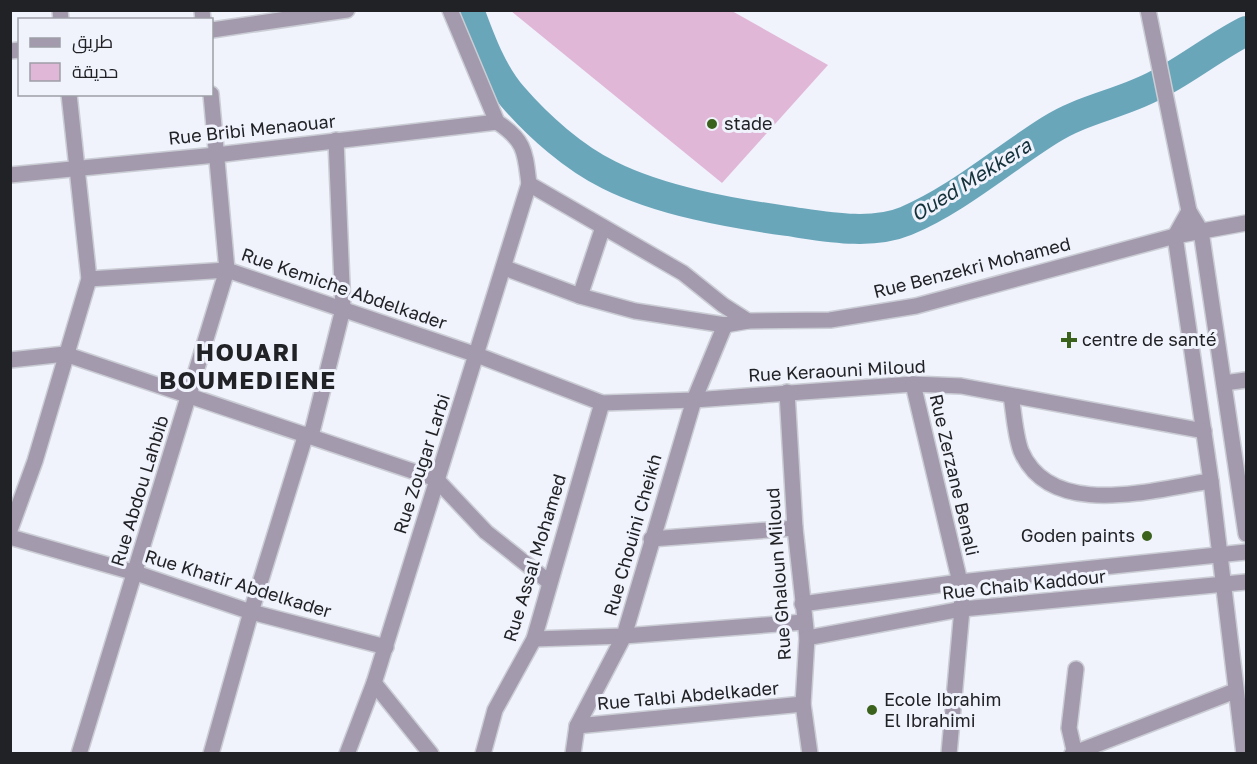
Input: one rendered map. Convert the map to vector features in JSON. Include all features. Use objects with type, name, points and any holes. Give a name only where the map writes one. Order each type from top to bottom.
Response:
[{"type":"street","points":[[213,30],[347,10]]},
{"type":"street","points":[[450,10],[498,122],[513,133],[521,143],[529,184],[683,273],[723,305],[748,321]]},
{"type":"street","points":[[1148,10],[1189,211],[1201,231],[1246,534]]},
{"type":"street","points":[[10,530],[35,461],[89,279],[69,96]]},
{"type":"street","name":"Rue Abdou Lahbib","points":[[79,753],[227,270],[211,96]]},
{"type":"street","name":"Rue Bribi Menaouar","points":[[10,175],[216,155],[498,122]]},
{"type":"street","points":[[211,753],[251,612],[309,435],[343,309],[336,140]]},
{"type":"street","name":"Rue Zougar Larbi","points":[[347,753],[386,647],[436,479],[505,268],[529,184]]},
{"type":"street","points":[[1189,211],[1175,236],[1221,555],[1244,753]]},
{"type":"street","name":"Rue Benzekri Mohamed","points":[[505,268],[580,296],[635,311],[725,325],[748,321],[830,320],[916,306],[1175,236],[1246,223]]},
{"type":"street","points":[[580,296],[603,228]]},
{"type":"street","name":"Rue Kemiche Abdelkader","points":[[89,279],[227,270],[477,355]]},
{"type":"street","name":"Rue Chouini Cheikh","points":[[573,753],[577,726],[624,636],[694,400],[725,325]]},
{"type":"street","points":[[10,360],[65,354],[436,479],[486,532],[549,582]]},
{"type":"street","name":"Rue Keraouni Miloud","points":[[477,355],[602,403],[694,400],[913,384],[961,386],[1204,431]]},
{"type":"street","points":[[1224,383],[1246,380]]},
{"type":"street","name":"Rue Zerzane Benali","points":[[913,384],[960,582],[962,609],[949,753]]},
{"type":"street","name":"Rue Ghaloun Miloud","points":[[787,392],[795,528],[806,630],[803,704],[810,753]]},
{"type":"street","points":[[1011,396],[1021,450],[1043,480],[1064,491],[1081,495],[1104,495],[1211,481]]},
{"type":"street","name":"Rue Assal Mohamed","points":[[483,753],[495,710],[534,639],[602,403]]},
{"type":"street","points":[[651,539],[795,528]]},
{"type":"street","name":"Rue Khatir Abdelkader","points":[[10,537],[136,573],[251,612],[386,647]]},
{"type":"street","points":[[802,604],[960,582],[1246,552]]},
{"type":"street","name":"Rue Chaib Kaddour","points":[[534,639],[806,630],[962,609],[1246,582]]},
{"type":"street","points":[[1076,669],[1069,728],[1074,753],[1235,691]]},
{"type":"street","points":[[374,683],[431,753]]},
{"type":"street","name":"Rue Talbi Abdelkader","points":[[577,726],[803,704]]},
{"type":"green space","name":"stade","points":[[511,11],[732,11],[828,65],[722,183]]},
{"type":"waterway","name":"Oued Mekkera","points":[[469,10],[493,67],[513,97],[557,140],[596,168],[629,184],[696,205],[765,218],[862,229],[892,226],[925,212],[944,202],[1061,124],[1153,87],[1246,31]]},
{"type":"place","name":"stade","points":[[712,124]]},
{"type":"place","name":"centre de santé","points":[[1069,340]]},
{"type":"place","name":"Goden paints","points":[[1147,536]]},
{"type":"place","name":"Ecole Ibrahim El Ibrahimi","points":[[872,710]]},
{"type":"district","name":"HOUARI BOUMEDIENE","points":[[248,367]]}]
